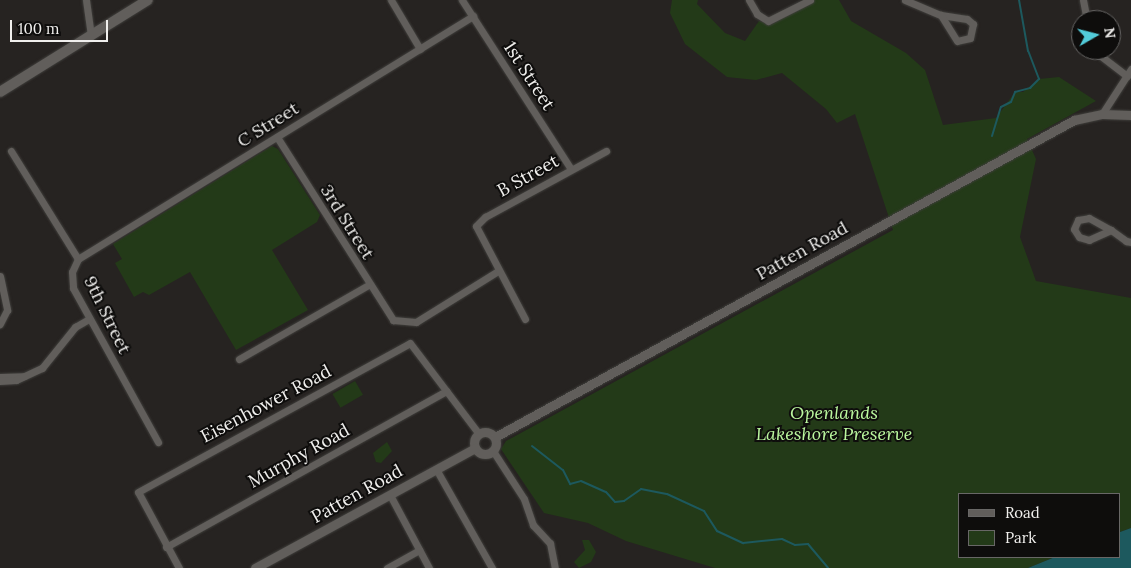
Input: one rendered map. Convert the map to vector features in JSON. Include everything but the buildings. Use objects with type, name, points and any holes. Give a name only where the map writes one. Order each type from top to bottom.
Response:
[{"type":"main road","points":[[0,92],[148,0]]},
{"type":"street","points":[[86,0],[91,36]]},
{"type":"street","points":[[391,0],[420,49]]},
{"type":"street","name":"1st Street","points":[[462,0],[571,169]]},
{"type":"street","points":[[749,0],[757,14],[768,20],[810,0]]},
{"type":"street","points":[[904,0],[941,15],[967,19],[973,24],[970,38],[957,40],[941,15]]},
{"type":"street","name":"C Street","points":[[78,259],[473,16]]},
{"type":"street","points":[[1102,114],[1129,72],[1109,60]]},
{"type":"street","name":"Patten Road","points":[[495,437],[1074,120],[1102,114],[1131,115]]},
{"type":"street","name":"3rd Street","points":[[277,138],[368,285],[393,320],[416,322],[498,271]]},
{"type":"street","name":"9th Street","points":[[11,151],[78,259],[71,279],[89,319],[158,442]]},
{"type":"street","name":"B Street","points":[[498,271],[479,237],[478,222],[606,151]]},
{"type":"street","points":[[1111,230],[1089,240],[1079,238],[1074,229],[1078,220],[1088,218],[1111,230],[1131,242]]},
{"type":"street","points":[[498,271],[525,319]]},
{"type":"street","points":[[0,276],[7,312],[0,324]]},
{"type":"street","points":[[239,359],[368,285]]},
{"type":"street","points":[[0,381],[24,376],[42,368],[75,327],[89,319]]},
{"type":"street","name":"Eisenhower Road","points":[[166,547],[138,492],[410,344],[446,391]]},
{"type":"street","points":[[0,377],[24,376]]},
{"type":"street","points":[[446,391],[479,434]]},
{"type":"street","name":"Murphy Road","points":[[166,547],[446,391]]},
{"type":"street","points":[[479,434],[489,432],[495,437],[493,451],[524,499],[533,525],[550,544],[555,568]]},
{"type":"street","points":[[479,434],[475,448],[482,454],[493,451]]},
{"type":"street","name":"Patten Road","points":[[255,568],[475,448]]},
{"type":"street","points":[[436,469],[492,568]]},
{"type":"street","points":[[390,494],[429,568]]},
{"type":"street","points":[[166,547],[179,568]]},
{"type":"street","points":[[387,568],[419,550]]},
{"type":"green space","name":"Openlands Lakeshore Preserve","points":[[672,0],[698,0],[697,4],[725,33],[745,41],[759,21],[772,24],[814,0],[839,0],[851,21],[906,53],[925,70],[943,125],[996,118],[1015,92],[1023,92],[1039,79],[1059,77],[1096,101],[1027,139],[1036,159],[1020,237],[1036,281],[1131,298],[1131,528],[1121,532],[1121,493],[958,493],[958,558],[1053,558],[1028,568],[715,568],[626,541],[588,523],[544,513],[501,449],[506,441],[893,230],[855,114],[837,123],[826,109],[782,73],[756,80],[727,77],[685,44],[670,13]]},
{"type":"green space","points":[[272,146],[278,149],[320,215],[317,222],[272,250],[308,310],[236,350],[190,272],[149,295],[143,292],[134,297],[115,263],[122,259],[113,244]]},
{"type":"green space","points":[[355,381],[363,395],[340,408],[332,394]]},
{"type":"green space","points":[[387,442],[392,451],[381,463],[376,462],[373,453]]},
{"type":"green space","points":[[582,540],[589,540],[596,552],[591,562],[579,568],[574,562],[585,550]]},
{"type":"water","points":[[1131,528],[1131,568],[1028,568],[1053,558],[1121,558],[1121,532]]},
{"type":"waterway","points":[[992,136],[1001,107],[1011,102],[1015,92],[1030,88],[1039,79],[1028,51],[1019,0]]},
{"type":"waterway","points":[[532,446],[563,470],[570,484],[581,481],[606,492],[615,502],[624,501],[641,489],[667,494],[704,511],[717,531],[743,543],[782,539],[795,545],[808,544],[828,568]]}]
